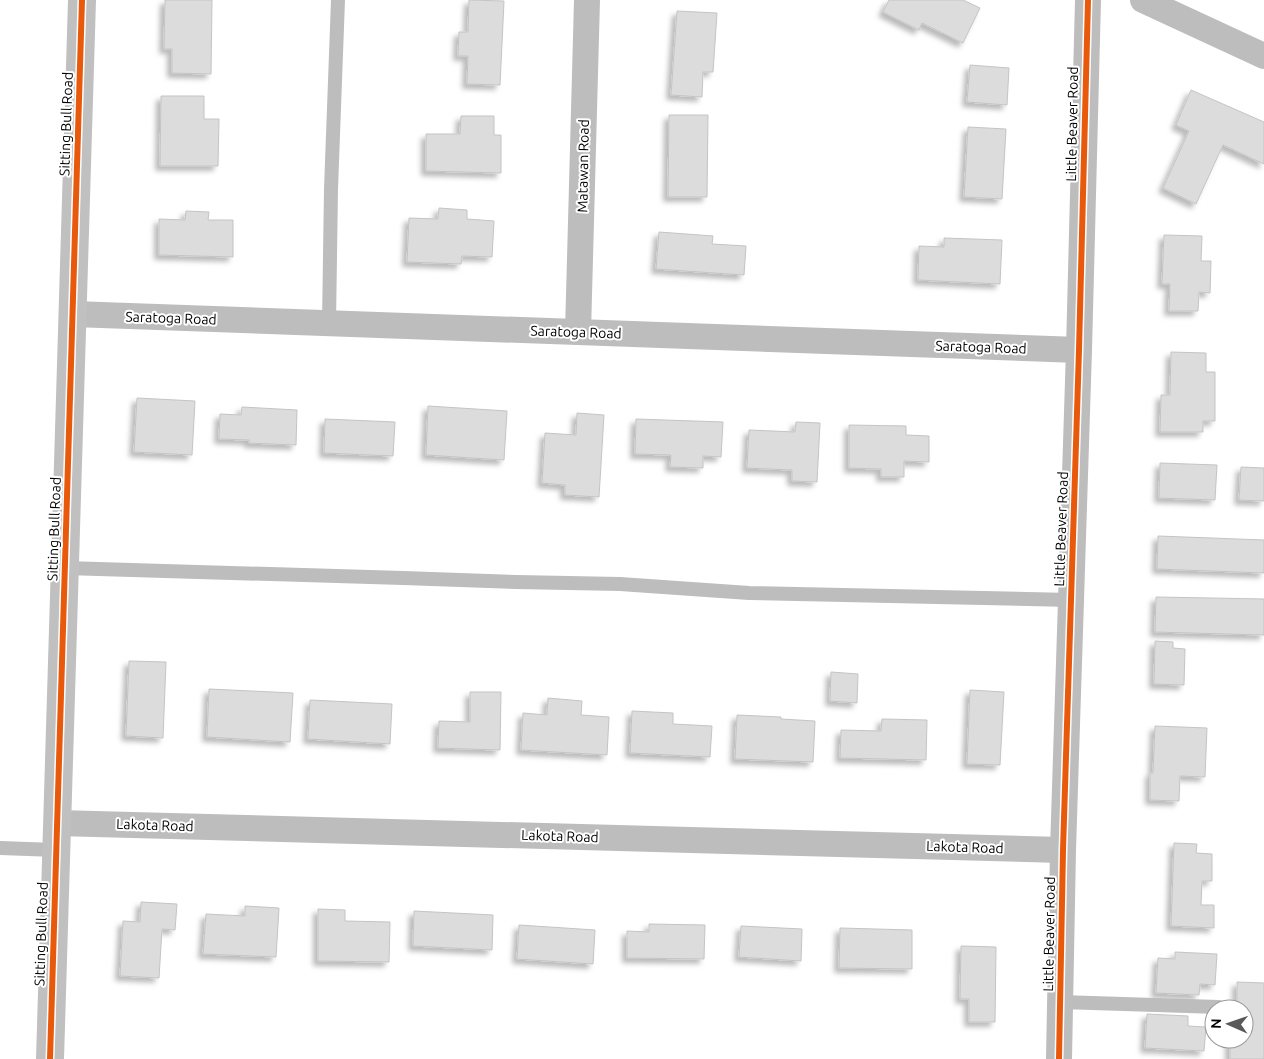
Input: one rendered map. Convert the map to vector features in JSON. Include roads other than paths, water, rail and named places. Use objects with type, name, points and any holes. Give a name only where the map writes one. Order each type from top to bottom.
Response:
[{"type":"street","name":"Sitting Bull Road","points":[[50,1059],[82,0]]},
{"type":"street","name":"Matawan Road","points":[[578,332],[587,0]]},
{"type":"street","name":"Little Beaver Road","points":[[1059,1059],[1063,850],[1072,600],[1088,0]]},
{"type":"street","points":[[1143,0],[1264,56]]},
{"type":"street","name":"Saratoga Road","points":[[73,314],[1079,350]]},
{"type":"street","name":"Lakota Road","points":[[57,823],[1063,850]]},
{"type":"lane","points":[[329,323],[331,189],[338,0]]},
{"type":"lane","points":[[65,568],[620,584],[749,592],[1072,600]]},
{"type":"lane","points":[[0,848],[56,850]]},
{"type":"lane","points":[[1060,1002],[1204,1007]]}]
